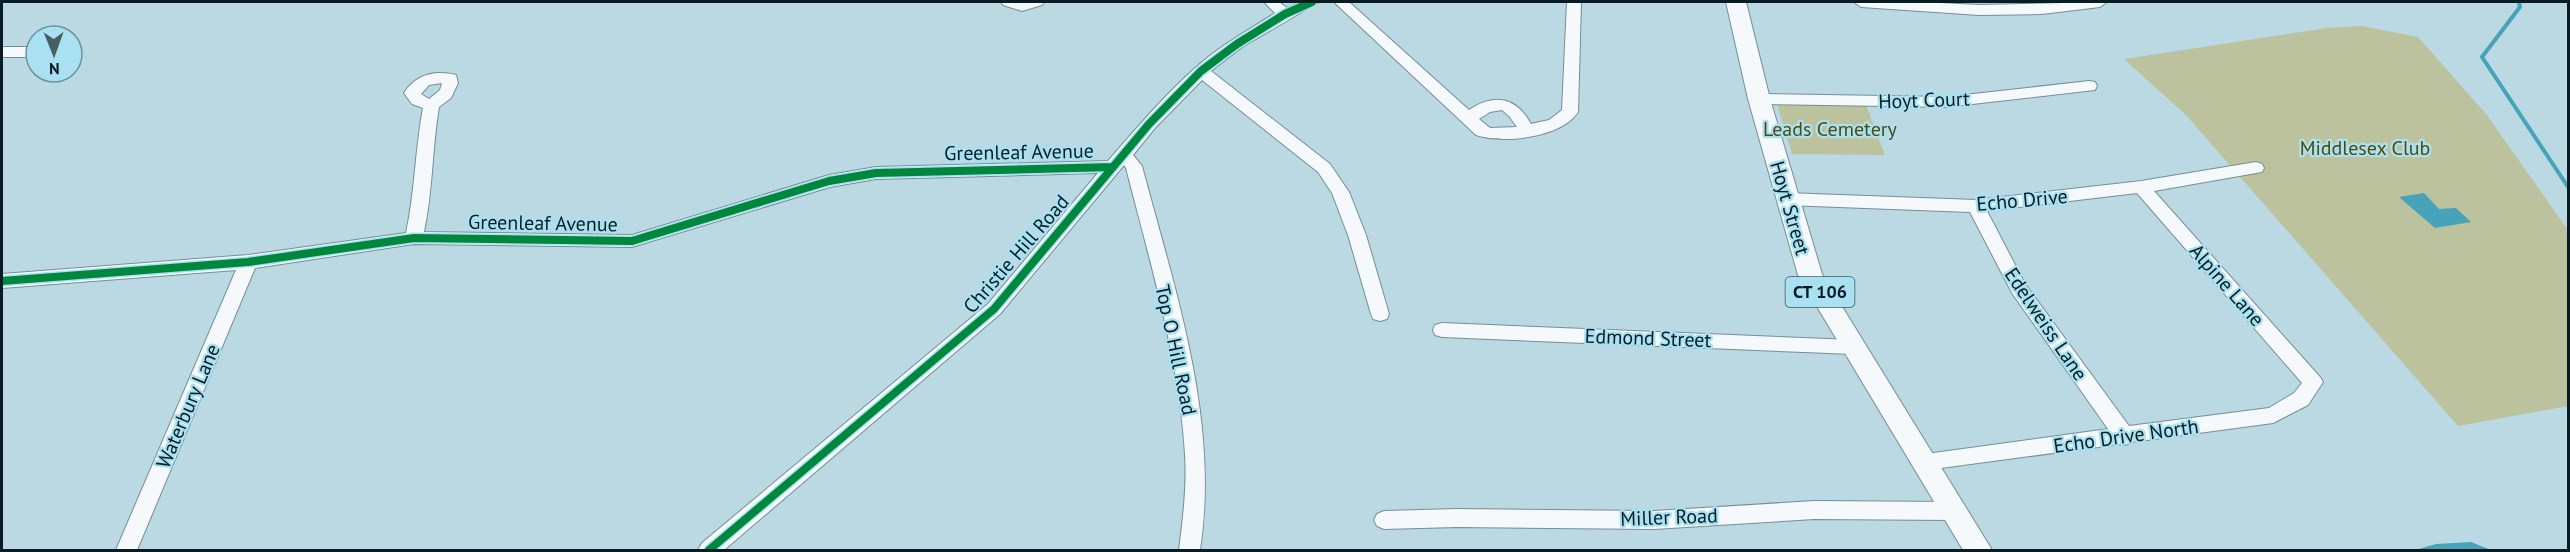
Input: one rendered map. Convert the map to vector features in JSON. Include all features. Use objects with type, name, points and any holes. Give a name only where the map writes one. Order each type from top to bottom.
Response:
[{"type":"main road","name":"Hoyt Street","points":[[1736,2],[1786,199],[1810,275],[1978,550]]},
{"type":"street","points":[[1008,2],[1022,6],[1037,2]]},
{"type":"street","points":[[1271,2],[1285,14]]},
{"type":"street","name":"Christie Hill Road","points":[[709,550],[994,309],[1149,124],[1201,71],[1237,44],[1285,14],[1312,2]]},
{"type":"street","points":[[1341,2],[1482,130],[1503,136],[1550,127],[1562,121],[1570,112],[1574,2]]},
{"type":"street","points":[[1862,2],[1979,10],[2042,9],[2100,2]]},
{"type":"street","points":[[2,52],[24,52]]},
{"type":"street","points":[[1201,71],[1324,168],[1340,192],[1349,213],[1380,314]]},
{"type":"street","name":"Hoyt Court","points":[[1759,99],[1946,102],[2089,86]]},
{"type":"street","points":[[414,238],[422,200],[432,104]]},
{"type":"street","points":[[1469,119],[1487,106],[1506,106],[1515,111],[1527,131]]},
{"type":"street","name":"Greenleaf Avenue","points":[[2,281],[248,262],[414,238],[632,241],[829,181],[876,173],[1119,161]]},
{"type":"street","name":"Top O Hill Road","points":[[1119,161],[1134,166],[1191,406],[1196,511],[1191,550]]},
{"type":"street","name":"Echo Drive","points":[[1786,199],[1976,206],[2141,187],[2256,168]]},
{"type":"street","name":"Alpine Lane","points":[[2141,187],[2313,382]]},
{"type":"street","name":"Edelweiss Lane","points":[[1976,206],[2018,288],[2125,437]]},
{"type":"street","name":"Waterbury Lane","points":[[127,550],[248,262]]},
{"type":"street","name":"Edmond Street","points":[[1442,330],[1853,346]]},
{"type":"street","name":"Echo Drive North","points":[[1926,462],[2125,437],[2273,415],[2301,399],[2313,382]]},
{"type":"street","name":"Miller Road","points":[[1384,520],[1457,518],[1654,520],[1814,510],[1954,512]]},
{"type":"green space","name":"Middlesex Club","points":[[2362,26],[2418,37],[2486,114],[2568,230],[2568,406],[2458,426],[2186,115],[2124,59],[2327,28]]},
{"type":"green space","name":"Leads Cemetery","points":[[1777,104],[1866,105],[1885,155],[1792,154]]},
{"type":"water","points":[[2424,193],[2439,209],[2456,208],[2471,222],[2435,228],[2399,197]]},
{"type":"water","points":[[2471,542],[2491,550],[2415,550],[2436,544]]},
{"type":"waterway","points":[[2519,2],[2520,7],[2482,57],[2568,187]]},
{"type":"cycle path","points":[[709,550],[994,309],[1149,124],[1201,71],[1237,44],[1285,14],[1312,2]]},
{"type":"cycle path","points":[[2,281],[248,262],[414,238],[632,241],[829,181],[876,173],[1113,167]]}]
